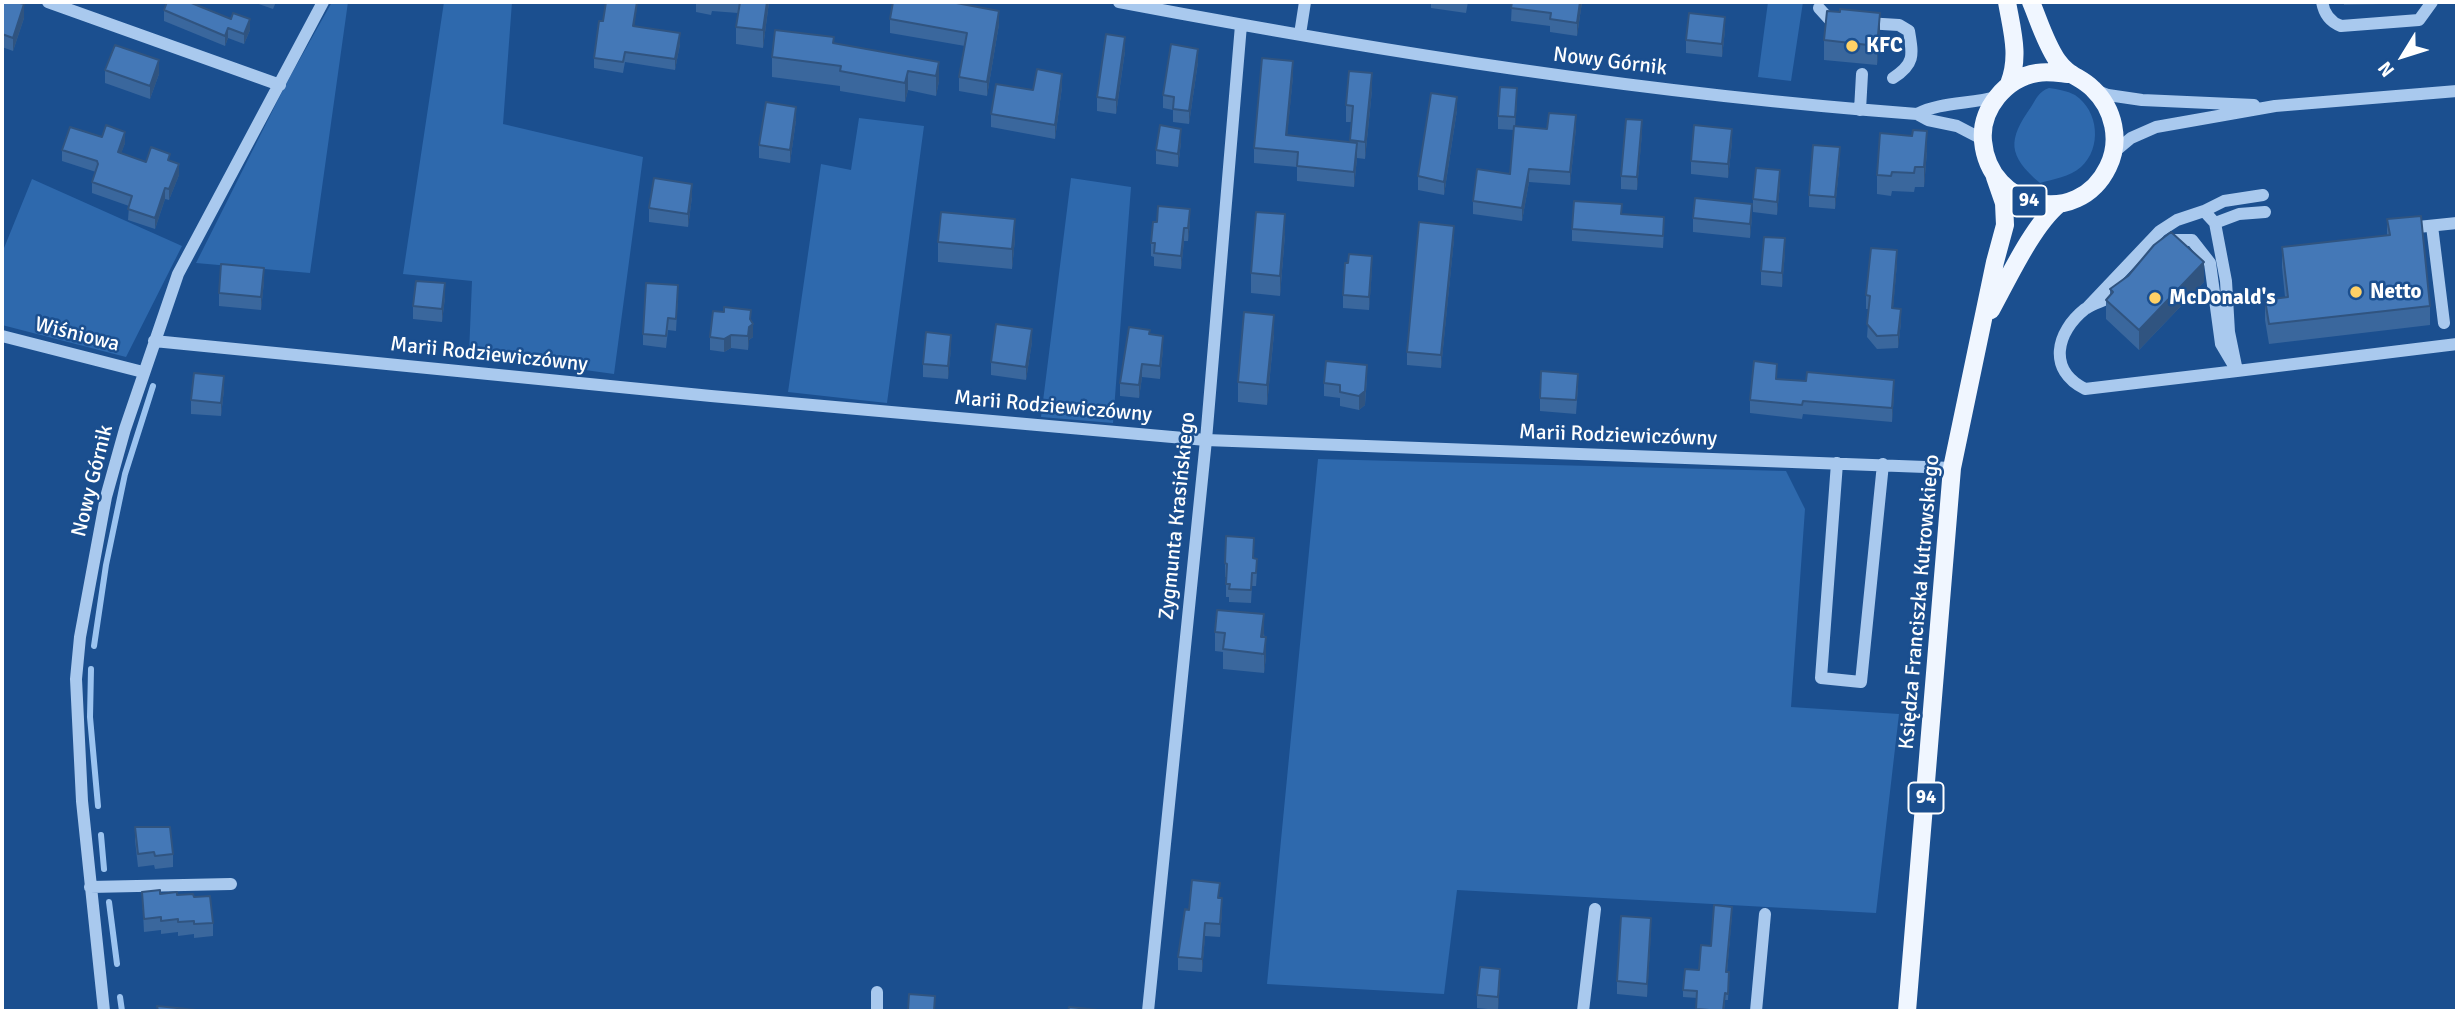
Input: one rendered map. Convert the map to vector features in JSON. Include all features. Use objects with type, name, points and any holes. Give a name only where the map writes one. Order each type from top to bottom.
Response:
[{"type":"main road","points":[[1982,139],[1986,117],[2015,70],[2016,52],[2007,2]]},
{"type":"main road","name":"94","points":[[2031,2],[2047,45],[2068,75]]},
{"type":"main road","name":"94","points":[[1982,139],[1986,159],[1995,177],[2007,190],[2023,199],[2041,204],[2059,204],[2072,200],[2094,187],[2102,177],[2113,153],[2114,125],[2110,112],[2093,89],[2068,75],[2038,72],[2023,77],[2003,91]]},
{"type":"main road","name":"Księdza Franciszka Kutrowskiego","points":[[1907,1011],[1952,468],[2006,225],[2004,203],[1995,177]]},
{"type":"main road","name":"Księdza Franciszka Kutrowskiego","points":[[1982,325],[2028,244],[2051,210],[2059,204]]},
{"type":"street","points":[[48,2],[280,85]]},
{"type":"street","name":"Nowy Górnik","points":[[104,1011],[82,801],[76,679],[80,637],[106,497],[143,372],[178,274],[323,2]]},
{"type":"street","name":"Nowy Górnik","points":[[1119,2],[1241,25],[1584,79],[1916,114],[1928,120],[1956,126],[1982,139]]},
{"type":"street","points":[[1300,34],[1305,2]]},
{"type":"street","points":[[2322,2],[2324,12],[2334,24],[2341,26],[2419,20],[2432,2]]},
{"type":"street","points":[[1819,8],[1829,19],[1899,25],[1909,31],[1913,52],[1910,64],[1893,78]]},
{"type":"street","name":"Zygmunta Krasińskiego","points":[[1148,1011],[1206,440],[1241,25]]},
{"type":"street","points":[[1860,110],[1862,74]]},
{"type":"street","points":[[2093,89],[2108,95],[2142,100],[2275,106]]},
{"type":"street","name":"Nowy Górnik","points":[[1916,114],[1929,107],[1962,104],[2003,91]]},
{"type":"street","points":[[2113,153],[2131,138],[2156,127],[2275,106],[2457,91]]},
{"type":"street","points":[[2263,195],[2224,201],[2204,212],[2177,220],[2160,231],[2087,308],[2060,343],[2059,359],[2074,383],[2085,389],[2457,344]]},
{"type":"street","points":[[2204,212],[2215,223],[2226,281],[2229,332],[2237,371]]},
{"type":"street","points":[[2215,223],[2239,214],[2265,212]]},
{"type":"street","points":[[2418,227],[2457,223]]},
{"type":"street","points":[[2432,226],[2444,323]]},
{"type":"street","points":[[2087,308],[2112,298],[2167,242],[2182,238],[2192,240],[2210,263],[2221,344],[2237,371]]},
{"type":"street","name":"Wiśniowa","points":[[2,336],[143,372]]},
{"type":"street","name":"Marii Rodziewiczówny","points":[[154,341],[725,397],[1206,440],[1952,468]]},
{"type":"street","points":[[1837,463],[1821,678],[1861,682],[1883,464]]},
{"type":"street","points":[[90,887],[231,884]]},
{"type":"street","points":[[1583,1011],[1595,909]]},
{"type":"street","points":[[1756,1011],[1765,914]]},
{"type":"street","points":[[877,992],[877,1011]]},
{"type":"shaded area","points":[[332,2],[348,2],[310,273],[196,263],[287,82]]},
{"type":"shaded area","points":[[444,2],[512,2],[503,124],[643,157],[614,374],[469,354],[472,281],[403,274]]},
{"type":"shaded area","points":[[1768,2],[1803,2],[1791,81],[1758,77]]},
{"type":"shaded area","points":[[2049,88],[2075,95],[2083,102],[2093,120],[2095,140],[2088,159],[2081,167],[2040,183],[2021,164],[2014,147],[2023,119],[2036,98]]},
{"type":"shaded area","points":[[859,118],[924,126],[887,403],[788,392],[821,164],[851,170]]},
{"type":"shaded area","points":[[1071,178],[1131,187],[1113,423],[1041,417]]},
{"type":"shaded area","points":[[32,179],[182,246],[126,357],[2,325],[2,253]]},
{"type":"shaded area","points":[[1318,459],[1786,471],[1805,509],[1791,707],[1899,714],[1876,913],[1457,890],[1444,994],[1267,984]]},
{"type":"building","points":[[2,2],[24,4],[13,38],[2,34]]},
{"type":"building","points":[[167,2],[189,2],[231,19],[233,13],[250,19],[244,34],[228,28],[225,36],[164,10]]},
{"type":"building","points":[[606,2],[637,2],[633,26],[680,33],[675,59],[625,52],[623,62],[594,58],[599,21],[603,21]]},
{"type":"building","points":[[740,2],[767,2],[763,30],[736,27]]},
{"type":"building","points":[[893,2],[951,2],[999,11],[987,82],[959,77],[967,33],[890,19]]},
{"type":"building","points":[[1512,2],[1580,2],[1577,23],[1550,19],[1551,13],[1511,8]]},
{"type":"building","points":[[1840,9],[1880,13],[1877,46],[1824,40],[1827,11],[1840,12]]},
{"type":"building","points":[[1689,13],[1725,17],[1722,44],[1686,40]]},
{"type":"building","points":[[775,30],[834,37],[833,43],[939,62],[936,76],[908,71],[905,83],[840,71],[841,66],[772,57]]},
{"type":"building","points":[[1106,34],[1125,37],[1116,100],[1097,97]]},
{"type":"building","points":[[1171,44],[1198,49],[1189,111],[1173,109],[1174,97],[1163,95]]},
{"type":"building","points":[[115,45],[159,60],[150,86],[105,70]]},
{"type":"building","points":[[1262,58],[1293,61],[1286,135],[1357,143],[1354,172],[1297,166],[1298,152],[1254,148]]},
{"type":"building","points":[[1037,69],[1062,74],[1055,125],[991,114],[996,84],[1033,90]]},
{"type":"building","points":[[1349,71],[1372,73],[1365,142],[1350,140],[1353,106],[1346,105]]},
{"type":"building","points":[[1500,87],[1517,88],[1515,117],[1498,116]]},
{"type":"building","points":[[1431,93],[1457,97],[1444,182],[1418,176]]},
{"type":"building","points":[[766,102],[796,107],[790,150],[759,145]]},
{"type":"building","points":[[1549,113],[1576,115],[1570,172],[1529,169],[1522,208],[1473,201],[1477,169],[1510,174],[1514,126],[1547,129]]},
{"type":"building","points":[[1626,119],[1642,120],[1637,177],[1621,176]]},
{"type":"building","points":[[106,125],[125,132],[118,152],[146,162],[151,147],[170,154],[168,160],[179,164],[169,189],[165,188],[155,218],[128,209],[132,196],[92,182],[97,161],[62,150],[70,127],[102,137]]},
{"type":"building","points":[[1160,125],[1181,129],[1178,154],[1156,150]]},
{"type":"building","points":[[1694,125],[1732,129],[1728,164],[1691,161]]},
{"type":"building","points":[[1913,130],[1927,131],[1924,167],[1915,167],[1914,173],[1892,172],[1891,176],[1877,175],[1880,133],[1912,136]]},
{"type":"building","points":[[1813,145],[1840,147],[1835,197],[1809,195]]},
{"type":"building","points":[[1756,168],[1780,170],[1777,202],[1753,199]]},
{"type":"building","points":[[654,178],[692,184],[688,214],[649,208]]},
{"type":"building","points":[[1695,198],[1752,204],[1750,224],[1693,218]]},
{"type":"building","points":[[1574,201],[1622,204],[1621,214],[1664,217],[1663,236],[1572,229]]},
{"type":"building","points":[[1158,206],[1190,209],[1188,228],[1184,228],[1181,256],[1154,253],[1155,243],[1151,243]]},
{"type":"building","points":[[941,212],[1015,219],[1012,249],[938,242]]},
{"type":"building","points":[[1256,212],[1285,214],[1280,276],[1251,273]]},
{"type":"building","name":"Netto","points":[[2421,216],[2430,306],[2269,324],[2265,300],[2288,297],[2282,247],[2390,235],[2387,219]]},
{"type":"building","points":[[1419,222],[1454,226],[1441,355],[1407,352]]},
{"type":"building","name":"McDonald's","points":[[2171,232],[2204,262],[2139,330],[2106,300],[2113,292],[2110,289],[2128,276],[2154,245]]},
{"type":"building","points":[[1764,237],[1785,238],[1782,273],[1761,271]]},
{"type":"building","points":[[1871,248],[1897,250],[1892,308],[1901,309],[1898,335],[1877,336],[1867,324],[1870,296],[1866,295]]},
{"type":"building","points":[[1349,254],[1372,256],[1369,297],[1343,295],[1345,263],[1348,263]]},
{"type":"building","points":[[221,264],[264,268],[261,297],[219,293]]},
{"type":"building","points":[[416,281],[445,283],[442,309],[413,306]]},
{"type":"building","points":[[646,283],[678,285],[676,319],[668,318],[666,336],[643,334]]},
{"type":"building","points":[[724,307],[751,310],[750,319],[753,324],[749,327],[748,336],[731,335],[724,339],[710,337],[713,311],[724,312]]},
{"type":"building","points":[[1244,312],[1274,315],[1267,385],[1238,382]]},
{"type":"building","points":[[996,324],[1032,329],[1026,367],[991,362]]},
{"type":"building","points":[[1129,327],[1150,330],[1149,334],[1163,336],[1160,366],[1142,364],[1139,385],[1120,383]]},
{"type":"building","points":[[926,332],[951,335],[948,366],[923,364]]},
{"type":"building","points":[[1326,361],[1367,365],[1365,391],[1359,396],[1340,392],[1340,385],[1324,383]]},
{"type":"building","points":[[1754,361],[1777,364],[1776,379],[1806,381],[1807,372],[1894,380],[1892,408],[1750,400]]},
{"type":"building","points":[[1541,371],[1578,374],[1576,400],[1540,398]]},
{"type":"building","points":[[194,373],[224,376],[221,403],[191,400]]},
{"type":"building","points":[[1226,536],[1254,538],[1253,558],[1257,559],[1256,573],[1252,573],[1251,590],[1229,589],[1230,584],[1226,584]]},
{"type":"building","points":[[1217,610],[1264,614],[1261,637],[1266,637],[1264,654],[1223,649],[1225,633],[1215,632]]},
{"type":"building","points":[[135,827],[170,827],[173,854],[138,854]]},
{"type":"building","points":[[1192,880],[1220,883],[1218,898],[1222,898],[1220,924],[1205,923],[1202,959],[1178,957],[1185,909],[1189,910]]},
{"type":"building","points":[[160,890],[160,894],[177,892],[177,895],[210,896],[213,923],[194,924],[194,921],[178,922],[178,919],[161,921],[161,917],[144,919],[142,892]]},
{"type":"building","points":[[1714,905],[1732,907],[1726,972],[1729,972],[1728,994],[1725,993],[1723,1011],[1696,1009],[1697,991],[1683,990],[1685,969],[1699,970],[1701,945],[1711,946]]},
{"type":"building","points":[[1621,916],[1651,918],[1647,984],[1617,981]]},
{"type":"building","points":[[1480,967],[1500,969],[1498,997],[1477,995]]},
{"type":"building","points":[[909,994],[935,996],[934,1011],[908,1011]]},
{"type":"building","points":[[157,1006],[207,1011],[158,1011]]},
{"type":"building","points":[[1069,1007],[1099,1010],[1099,1011],[1068,1011]]},
{"type":"waterway","points":[[94,646],[106,565],[125,474],[153,386]]},
{"type":"waterway","points":[[91,669],[90,717],[98,806]]},
{"type":"waterway","points":[[101,835],[104,869]]},
{"type":"waterway","points":[[109,902],[117,964]]},
{"type":"waterway","points":[[120,997],[122,1011]]},
{"type":"place","name":"KFC","points":[[1852,46]]},
{"type":"place","name":"Netto","points":[[2356,292]]},
{"type":"place","name":"McDonald's","points":[[2155,298]]}]
